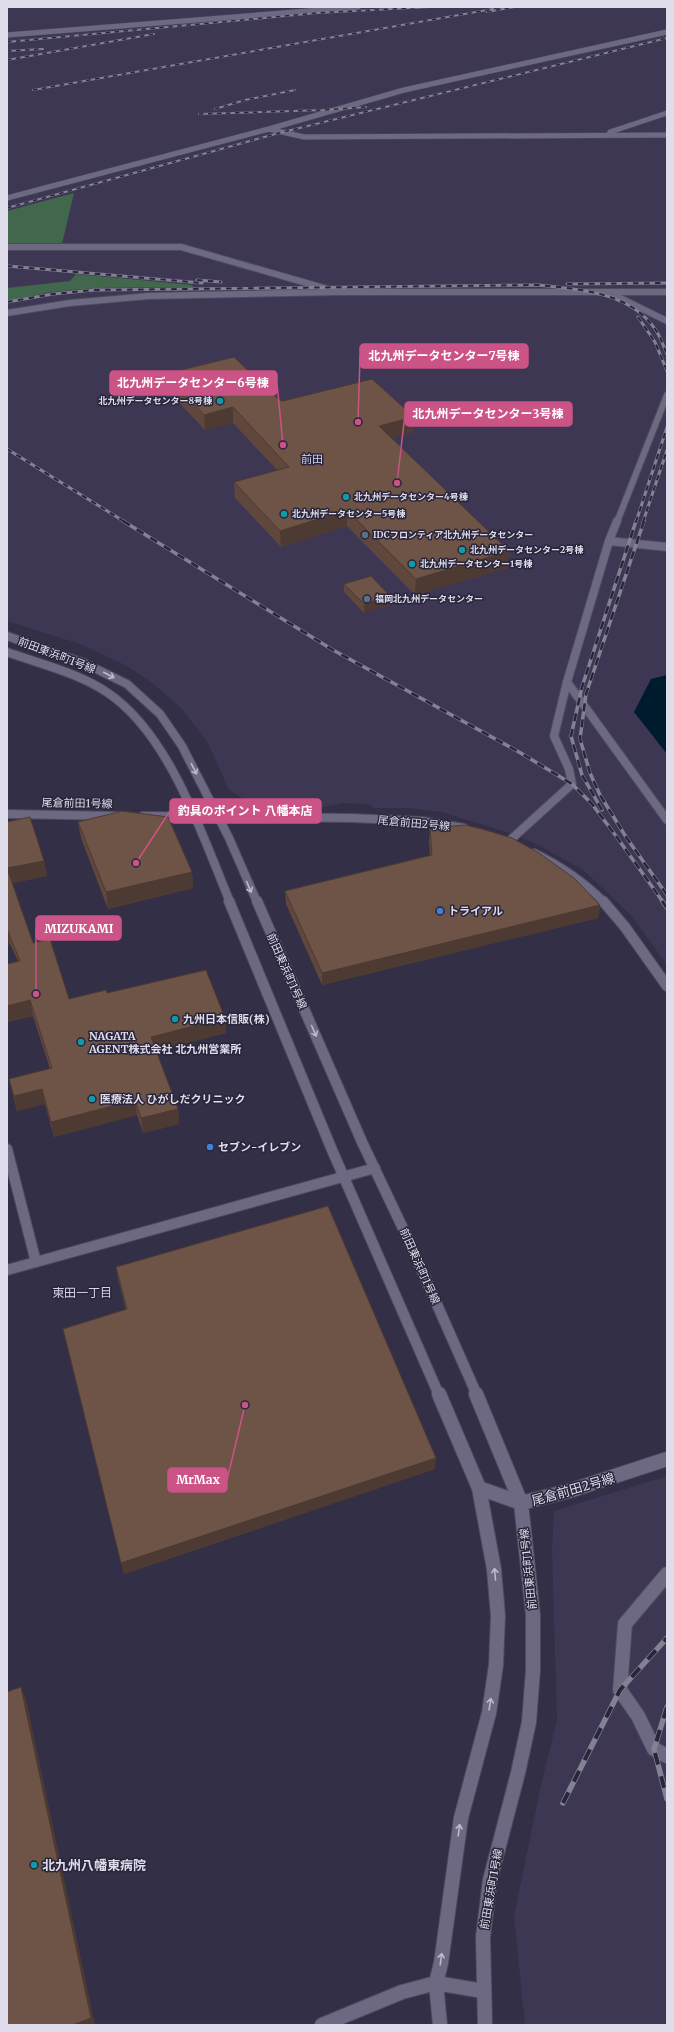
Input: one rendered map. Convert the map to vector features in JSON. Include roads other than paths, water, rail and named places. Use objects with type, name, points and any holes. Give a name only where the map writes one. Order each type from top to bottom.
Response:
[{"type":"street","points":[[7,35],[358,7]]},
{"type":"street","points":[[7,198],[269,129],[404,90],[667,32]]},
{"type":"street","points":[[600,135],[667,112]]},
{"type":"street","points":[[269,129],[304,137],[667,135]]},
{"type":"street","points":[[7,248],[181,247],[337,292]]},
{"type":"street","points":[[7,313],[70,303],[149,296],[337,292],[667,292]]},
{"type":"street","points":[[608,292],[667,321]]},
{"type":"street","points":[[507,843],[572,784],[569,769],[554,736],[567,682],[609,541],[667,395]]},
{"type":"street","points":[[609,541],[667,547]]},
{"type":"street","name":"前田東浜町1号線","points":[[7,636],[84,663],[127,684],[160,714],[182,746],[219,817],[491,1428],[520,1504],[533,1615],[533,1670],[529,1722],[490,1880],[483,1937],[482,1991],[485,2025]]},
{"type":"street","name":"前田東浜町1号線","points":[[7,652],[73,675],[108,693],[145,727],[168,763],[194,816],[329,1143],[479,1488],[494,1570],[498,1616],[496,1665],[489,1713],[461,1818],[441,1963],[436,1983],[440,2025]]},
{"type":"street","points":[[567,682],[667,820]]},
{"type":"street","name":"尾倉前田1号線","points":[[7,814],[219,817]]},
{"type":"street","name":"尾倉前田2号線","points":[[219,817],[262,816],[422,822],[474,831]]},
{"type":"street","points":[[528,851],[556,863],[581,880],[608,904],[622,921],[667,986]]},
{"type":"street","points":[[7,1149],[36,1262]]},
{"type":"street","points":[[7,1270],[375,1168]]},
{"type":"street","name":"尾倉前田2号線","points":[[479,1488],[520,1504],[569,1491],[667,1459]]},
{"type":"street","points":[[667,1574],[625,1624],[620,1677],[620,1690],[638,1716],[654,1749],[667,1756]]},
{"type":"street","points":[[322,2025],[402,1992],[436,1983],[482,1991]]},
{"type":"water","points":[[667,675],[667,754],[634,712],[651,679]]},
{"type":"railway","points":[[7,42],[317,13],[430,7]]},
{"type":"railway","points":[[487,12],[514,7]]},
{"type":"railway","points":[[33,90],[493,9]]},
{"type":"railway","points":[[7,60],[154,34]]},
{"type":"railway","points":[[7,208],[279,133],[667,38]]},
{"type":"railway","points":[[7,51],[43,49]]},
{"type":"railway","points":[[215,109],[245,100],[295,90]]},
{"type":"railway","points":[[199,114],[324,110],[366,107]]},
{"type":"railway","points":[[7,266],[202,283]]},
{"type":"railway","points":[[197,280],[221,282]]},
{"type":"railway","points":[[567,284],[667,283]]},
{"type":"railway","points":[[7,302],[53,294],[94,290],[538,285],[586,291],[618,300],[632,307],[655,329],[667,354]]},
{"type":"railway","points":[[638,317],[655,342],[667,371]]},
{"type":"railway","points":[[636,522],[667,427]]},
{"type":"railway","points":[[7,449],[125,522]]},
{"type":"railway","points":[[643,522],[667,450]]},
{"type":"railway","points":[[123,521],[333,650],[519,752],[572,784],[592,804],[616,836]]},
{"type":"railway","points":[[602,810],[582,775],[571,736],[582,687],[636,521]]},
{"type":"railway","points":[[644,521],[586,694],[580,739],[590,773],[600,795],[626,837],[667,895]]},
{"type":"railway","points":[[616,836],[619,840]]},
{"type":"railway","points":[[616,836],[663,902]]},
{"type":"railway","points":[[662,901],[667,908]]},
{"type":"railway","points":[[563,1803],[620,1690],[667,1638]]},
{"type":"railway","points":[[667,1707],[654,1749],[667,1799]]},
{"type":"place","name":"北九州データセンター8号棟","points":[[220,401]]},
{"type":"place","name":"北九州データセンター7号棟","points":[[358,422]]},
{"type":"place","name":"北九州データセンター6号棟","points":[[283,445]]},
{"type":"place","name":"北九州データセンター3号棟","points":[[397,483]]},
{"type":"place","name":"北九州データセンター4号棟","points":[[346,497]]},
{"type":"place","name":"北九州データセンター5号棟","points":[[284,514]]},
{"type":"place","name":"IDCフロンティア北九州データセンター","points":[[365,535]]},
{"type":"place","name":"北九州データセンター2号棟","points":[[462,550]]},
{"type":"place","name":"北九州データセンター1号棟","points":[[412,564]]},
{"type":"place","name":"福岡北九州データセンター","points":[[367,599]]},
{"type":"place","name":"釣具のポイント 八幡本店","points":[[136,863]]},
{"type":"place","name":"トライアル","points":[[440,911]]},
{"type":"place","name":"MIZUKAMI","points":[[36,994]]},
{"type":"place","name":"九州日本信販(株)","points":[[175,1019]]},
{"type":"place","name":"NAGATA AGENT株式会社 北九州営業所","points":[[81,1042]]},
{"type":"place","name":"医療法人 ひがしだクリニック","points":[[92,1099]]},
{"type":"place","name":"セブン-イレブン","points":[[210,1147]]},
{"type":"place","name":"MrMax","points":[[245,1405]]},
{"type":"place","name":"北九州八幡東病院","points":[[34,1865]]},
{"type":"district","name":"前田","points":[[312,459]]},
{"type":"district","name":"東田一丁目","points":[[82,1293]]}]
